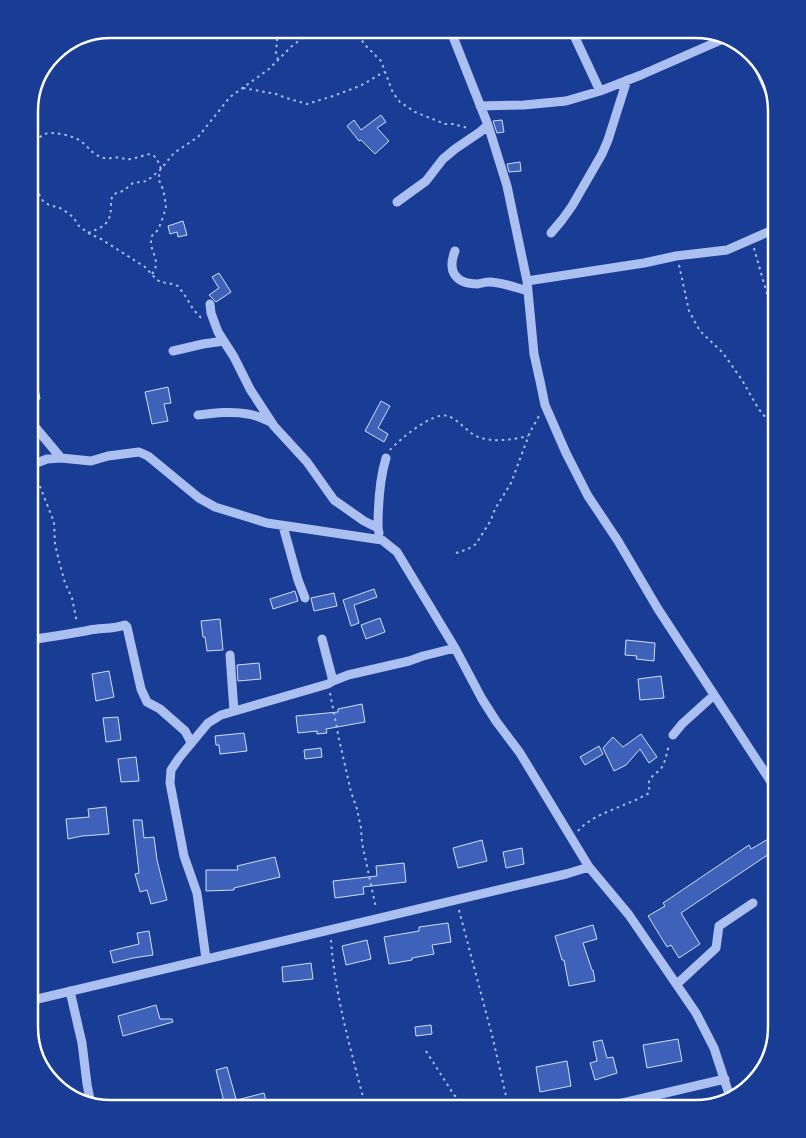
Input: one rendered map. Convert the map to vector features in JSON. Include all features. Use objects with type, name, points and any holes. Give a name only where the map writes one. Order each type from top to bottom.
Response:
[{"type":"street","points":[[453,38],[488,125],[507,186],[527,281],[534,354],[545,405],[566,453],[588,496],[618,541],[658,609],[768,777]]},
{"type":"street","points":[[575,38],[600,91]]},
{"type":"street","points":[[480,106],[524,105],[566,101],[600,91],[718,41]]},
{"type":"street","points":[[550,233],[572,206],[602,154],[627,80]]},
{"type":"street","points":[[396,202],[426,181],[443,159],[488,125]]},
{"type":"street","points":[[527,281],[644,263],[676,256],[727,250],[768,231]]},
{"type":"street","points":[[454,250],[451,267],[453,274],[458,279],[479,284],[488,282],[528,291]]},
{"type":"street","points":[[210,304],[211,313],[218,332],[234,357],[250,389],[272,422],[307,462],[334,500],[364,521],[378,528]]},
{"type":"street","points":[[173,351],[224,341]]},
{"type":"street","points":[[198,415],[234,412],[249,414],[272,422]]},
{"type":"street","points":[[38,430],[61,458]]},
{"type":"street","points":[[38,462],[46,459],[61,458],[91,461],[108,456],[139,452],[148,456],[199,498],[215,507],[267,523],[382,540],[397,552],[455,648],[482,699],[520,753],[589,867],[629,915],[696,1013],[714,1048],[729,1092]]},
{"type":"street","points":[[382,540],[378,528],[379,487],[386,458]]},
{"type":"street","points":[[283,526],[305,598]]},
{"type":"street","points":[[38,639],[125,625],[145,699],[160,709],[185,731],[190,742]]},
{"type":"street","points":[[322,639],[330,682]]},
{"type":"street","points":[[206,959],[197,893],[184,856],[170,783],[171,770],[190,742],[208,723],[221,715],[348,675],[409,662],[436,652],[455,648]]},
{"type":"street","points":[[230,655],[234,711]]},
{"type":"street","points":[[673,735],[714,695]]},
{"type":"street","points":[[38,998],[589,867]]},
{"type":"street","points":[[677,984],[716,948],[719,926],[753,903]]},
{"type":"street","points":[[70,991],[82,1043],[90,1098]]},
{"type":"street","points":[[636,1100],[725,1079]]},
{"type":"path","points":[[277,37],[276,52],[278,60]]},
{"type":"path","points":[[88,233],[108,222],[114,194],[124,191],[133,183],[147,181],[160,170],[174,153],[198,137],[230,97],[260,77],[303,37]]},
{"type":"path","points":[[360,37],[364,44],[381,61],[388,83],[396,98],[415,112],[445,124],[453,124],[480,132]]},
{"type":"path","points":[[243,88],[276,94],[307,104],[360,86],[384,72]]},
{"type":"path","points":[[38,138],[44,134],[51,133],[68,136],[80,140],[94,154],[106,159],[120,158],[129,160],[146,154],[155,157],[158,161],[160,170],[158,178],[164,191],[166,206],[158,230],[152,237],[157,262],[152,274]]},
{"type":"path","points":[[38,192],[43,201],[68,212],[79,226],[88,233],[102,239],[138,262],[157,280],[178,286],[183,291],[192,309],[218,332]]},
{"type":"path","points":[[751,238],[768,298]]},
{"type":"path","points":[[676,256],[689,311],[694,321],[700,331],[723,353],[768,421]]},
{"type":"path","points":[[456,553],[476,544],[511,483],[528,436],[545,405]]},
{"type":"path","points":[[386,458],[391,449],[412,430],[434,417],[443,415],[457,421],[475,436],[511,441],[528,436]]},
{"type":"path","points":[[38,485],[54,522],[59,561],[65,583],[72,598],[79,632]]},
{"type":"path","points":[[330,682],[339,739],[351,792],[362,828],[362,843],[378,918]]},
{"type":"path","points":[[572,839],[585,823],[649,793],[648,782],[662,768],[673,735]]},
{"type":"path","points":[[456,900],[493,1039],[507,1100]]},
{"type":"path","points":[[330,929],[332,961],[337,990],[364,1100]]},
{"type":"path","points":[[426,1051],[454,1095],[460,1100]]},
{"type":"building","points":[[381,115],[386,122],[377,128],[389,141],[375,154],[361,140],[359,141],[347,126],[354,120],[361,130]]},
{"type":"building","points":[[502,120],[504,132],[497,133],[493,121]]},
{"type":"building","points":[[520,162],[521,171],[509,172],[507,164]]},
{"type":"building","points":[[183,221],[187,235],[178,237],[177,232],[170,234],[168,226]]},
{"type":"building","points":[[219,273],[231,292],[216,302],[209,295],[219,288],[212,277]]},
{"type":"building","points":[[168,387],[171,403],[164,404],[168,421],[152,424],[145,392]]},
{"type":"building","points":[[381,401],[390,406],[378,428],[388,434],[384,442],[365,431]]},
{"type":"building","points":[[374,589],[377,597],[354,605],[359,623],[351,626],[343,600]]},
{"type":"building","points":[[295,591],[298,601],[273,609],[270,599]]},
{"type":"building","points":[[334,593],[337,606],[314,611],[311,598]]},
{"type":"building","points":[[380,618],[385,632],[366,639],[361,625]]},
{"type":"building","points":[[220,619],[223,650],[207,651],[201,621]]},
{"type":"building","points":[[626,640],[655,643],[654,661],[636,659],[637,656],[625,655]]},
{"type":"building","points":[[259,663],[261,679],[238,681],[237,665]]},
{"type":"building","points":[[109,671],[114,697],[96,701],[92,674]]},
{"type":"building","points":[[661,676],[664,698],[640,700],[638,679]]},
{"type":"building","points":[[362,704],[365,722],[326,729],[327,733],[317,734],[317,731],[298,733],[296,716],[338,712],[338,709]]},
{"type":"building","points":[[118,717],[121,740],[106,742],[103,718]]},
{"type":"building","points":[[244,733],[247,751],[220,754],[215,736]]},
{"type":"building","points":[[641,734],[657,757],[649,763],[640,749],[626,765],[614,771],[603,748],[613,737],[623,747]]},
{"type":"building","points":[[599,746],[603,754],[585,765],[580,757]]},
{"type":"building","points":[[321,748],[322,757],[305,759],[304,750]]},
{"type":"building","points":[[136,757],[139,781],[121,782],[118,759]]},
{"type":"building","points":[[106,807],[109,834],[68,839],[66,819],[89,817],[88,809]]},
{"type":"building","points":[[133,820],[142,820],[144,838],[154,837],[157,860],[167,900],[151,904],[147,890],[140,892],[135,874],[139,873]]},
{"type":"building","points":[[768,839],[768,855],[681,913],[700,944],[679,958],[671,945],[667,947],[648,916],[665,906],[663,903],[749,845],[751,849]]},
{"type":"building","points":[[482,840],[487,861],[458,868],[453,848]]},
{"type":"building","points":[[522,848],[524,864],[506,868],[503,852]]},
{"type":"building","points":[[275,857],[280,877],[234,888],[234,890],[206,891],[206,870],[238,870],[237,866]]},
{"type":"building","points":[[404,863],[406,882],[363,887],[364,894],[335,898],[333,881],[377,876],[376,866]]},
{"type":"building","points":[[448,923],[451,942],[432,945],[434,954],[389,964],[384,937],[419,931],[419,927]]},
{"type":"building","points":[[593,925],[597,939],[583,943],[595,981],[569,986],[564,960],[562,960],[555,936]]},
{"type":"building","points":[[149,931],[153,955],[113,963],[110,951],[139,944],[137,933]]},
{"type":"building","points":[[367,940],[371,959],[346,965],[342,946]]},
{"type":"building","points":[[311,963],[313,979],[283,982],[282,967]]},
{"type":"building","points":[[156,1005],[160,1019],[172,1019],[173,1022],[123,1036],[118,1016]]},
{"type":"building","points":[[431,1025],[432,1034],[416,1036],[415,1027]]},
{"type":"building","points":[[678,1039],[682,1061],[647,1068],[643,1045]]},
{"type":"building","points":[[602,1040],[607,1058],[613,1057],[617,1073],[595,1080],[590,1063],[597,1061],[593,1042]]},
{"type":"building","points":[[567,1061],[571,1086],[540,1092],[536,1067]]},
{"type":"building","points":[[227,1067],[236,1099],[224,1100],[216,1070]]},
{"type":"building","points":[[264,1093],[266,1100],[237,1100]]}]
